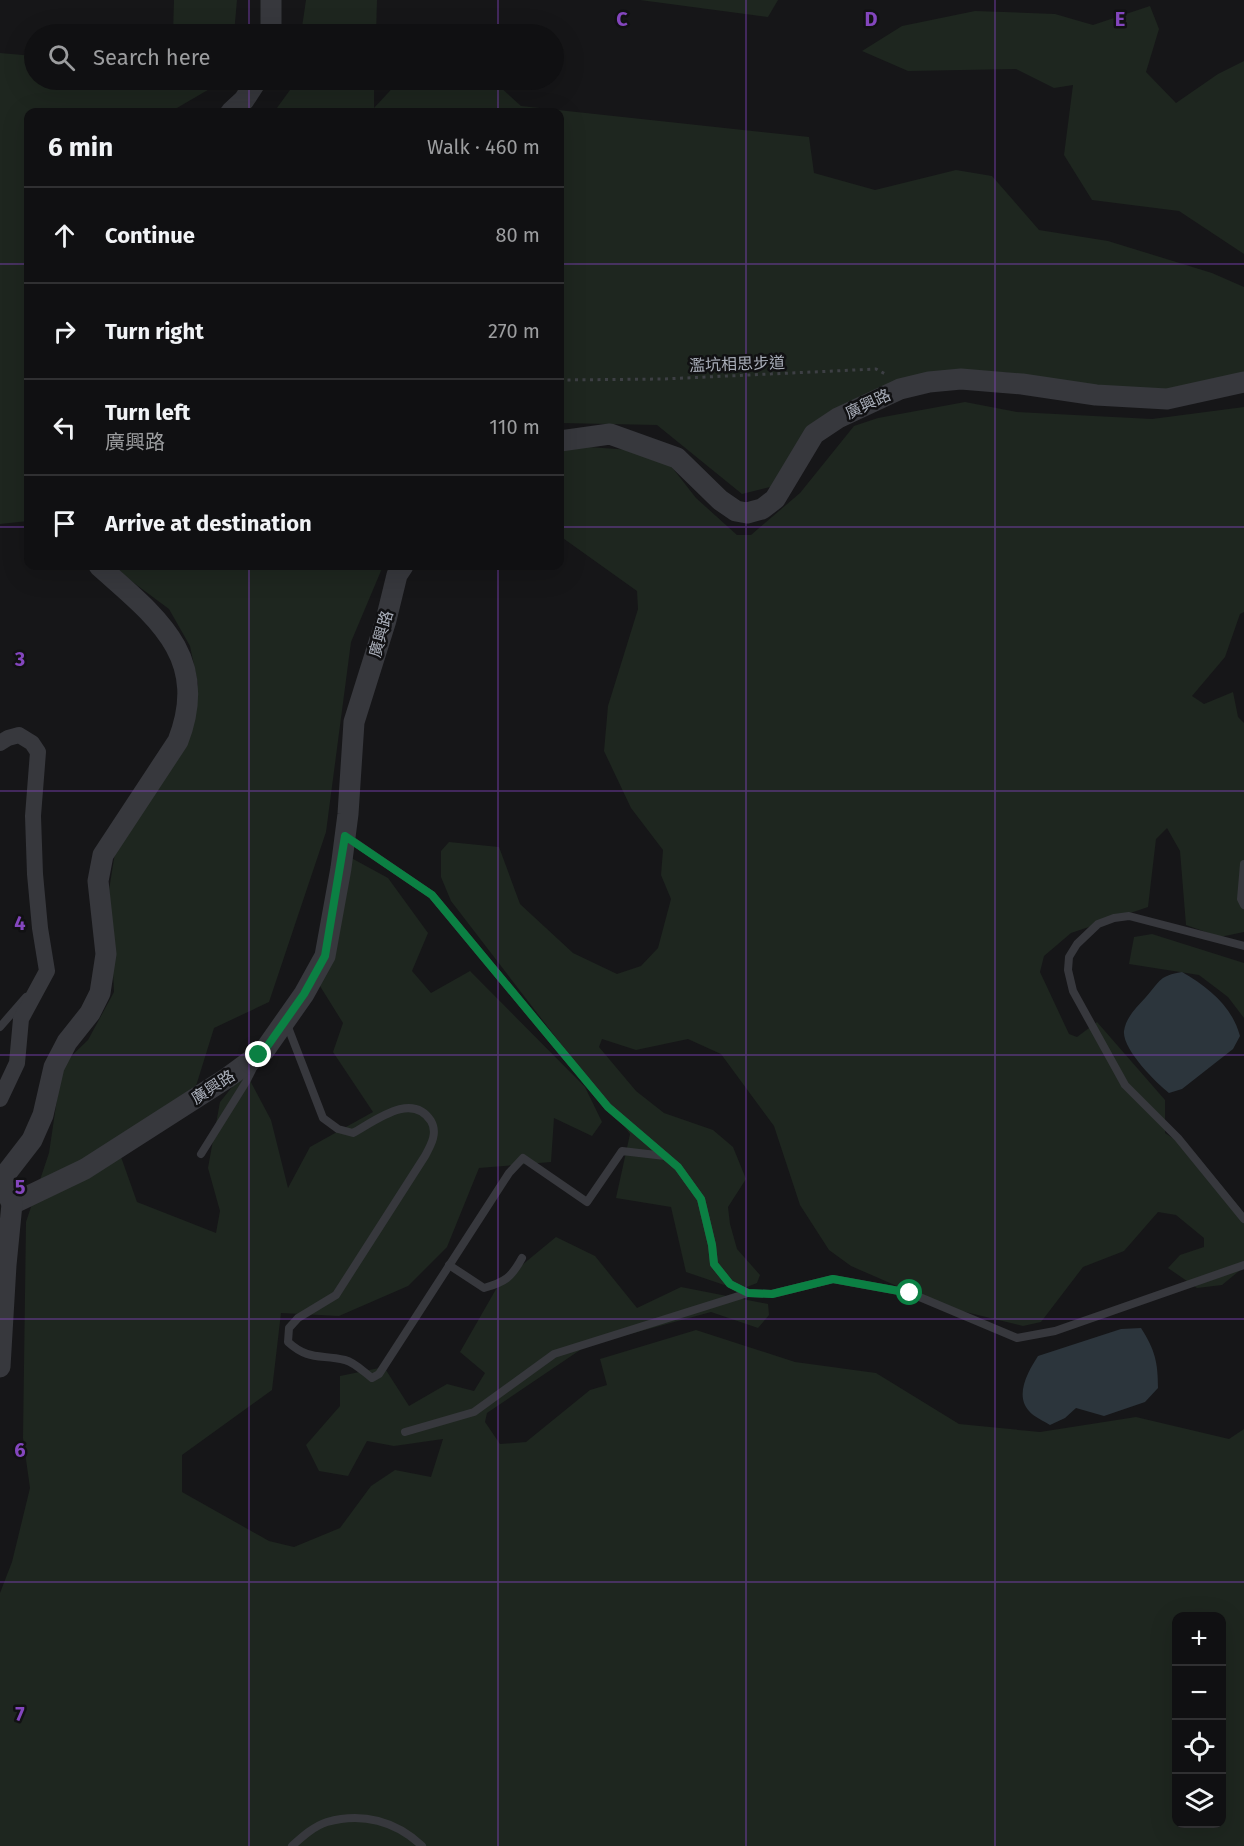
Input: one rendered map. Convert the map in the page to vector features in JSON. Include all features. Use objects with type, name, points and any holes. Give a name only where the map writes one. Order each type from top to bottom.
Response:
[{"type":"street","points":[[271,0],[271,24]]},
{"type":"street","points":[[235,108],[250,90]]},
{"type":"street","name":"廣興路","points":[[564,440],[610,434],[678,458],[720,500],[736,511],[747,513],[762,509],[775,499],[814,434],[838,418],[900,389],[961,379],[1022,384],[1096,395],[1167,399],[1244,382]]},
{"type":"street","points":[[0,1367],[12,1204],[0,1179],[32,1140],[43,1115],[54,1067],[67,1041],[90,1013],[100,993],[106,954],[98,881],[103,855],[178,741],[185,723],[188,682],[179,652],[168,631],[103,570]]},
{"type":"street","name":"廣興路","points":[[12,1204],[85,1169],[259,1055],[304,994],[325,956],[345,836],[354,722],[400,570]]},
{"type":"street","points":[[0,743],[19,735],[32,743],[38,752],[33,816],[35,874],[47,971],[21,1018],[17,1063],[0,1099]]},
{"type":"lane","points":[[345,836],[432,895],[608,1107],[678,1167],[701,1199],[714,1264],[730,1284],[748,1293]]},
{"type":"lane","points":[[1244,864],[1241,899],[1244,905]]},
{"type":"lane","points":[[1244,946],[1129,916],[1114,918],[1098,924],[1077,944],[1069,957],[1068,970],[1074,991],[1125,1085],[1178,1138],[1244,1219]]},
{"type":"lane","points":[[0,1027],[47,971]]},
{"type":"lane","points":[[285,1021],[323,1118],[338,1129],[353,1133],[391,1112],[409,1107],[426,1113],[434,1126],[434,1142],[336,1295],[298,1318],[289,1328],[288,1342],[300,1352],[316,1357],[347,1360],[372,1378],[379,1374],[509,1173],[524,1158],[587,1202],[622,1151],[665,1156]]},
{"type":"lane","points":[[201,1154],[246,1082],[259,1055]]},
{"type":"lane","points":[[449,1265],[484,1288],[501,1283],[513,1274],[522,1258]]},
{"type":"lane","points":[[405,1432],[474,1412],[554,1354],[748,1293],[772,1294],[833,1279],[910,1293],[1017,1338],[1055,1331],[1244,1265]]},
{"type":"lane","points":[[292,1846],[325,1822],[369,1818],[394,1824],[422,1846]]},
{"type":"path","name":"濫坑相思步道","points":[[564,380],[664,379],[876,369],[910,387]]},
{"type":"shaded area","points":[[174,0],[237,0],[235,24],[173,24]]},
{"type":"shaded area","points":[[306,0],[377,0],[376,24],[302,24]]},
{"type":"shaded area","points":[[640,0],[778,0],[768,17]]},
{"type":"shaded area","points":[[1150,6],[1159,29],[1146,72],[1176,103],[1218,74],[1244,61],[1244,254],[1179,211],[1092,200],[1064,155],[1073,85],[1054,88],[1016,69],[908,71],[862,51],[902,26],[975,11],[1055,14],[1093,25]]},
{"type":"shaded area","points":[[0,53],[24,55],[24,90],[208,90],[177,108],[24,108],[24,521],[0,524]]},
{"type":"shaded area","points":[[290,90],[374,90],[374,108],[277,108]]},
{"type":"shaded area","points":[[391,90],[503,90],[521,106],[540,108],[374,108]]},
{"type":"shaded area","points":[[564,111],[809,137],[814,173],[875,190],[956,170],[992,176],[1039,230],[1108,241],[1212,273],[1244,287],[1244,386],[1159,400],[1003,372],[895,382],[830,415],[782,484],[742,494],[657,425],[564,423]]},
{"type":"shaded area","points":[[965,402],[1017,412],[1152,419],[1244,407],[1244,612],[1240,614],[1225,657],[1192,696],[1204,704],[1233,692],[1238,717],[1244,723],[1244,932],[1220,937],[1186,925],[1180,851],[1167,828],[1156,839],[1148,907],[1071,933],[1044,956],[1040,972],[1069,1034],[1077,1037],[1097,1022],[1165,1100],[1165,1133],[1194,1152],[1244,1213],[1244,1267],[1222,1285],[1197,1288],[1168,1268],[1180,1255],[1204,1247],[1204,1238],[1176,1215],[1158,1212],[1124,1251],[1083,1267],[1041,1322],[1023,1326],[945,1307],[851,1266],[829,1250],[800,1205],[774,1126],[721,1054],[688,1039],[636,1050],[602,1039],[599,1047],[636,1091],[664,1113],[713,1130],[733,1147],[746,1179],[728,1207],[737,1249],[760,1275],[757,1283],[739,1290],[686,1272],[671,1207],[616,1198],[630,1134],[451,901],[441,877],[441,851],[449,842],[499,847],[520,904],[573,953],[617,974],[641,966],[658,948],[671,899],[661,875],[663,850],[631,808],[604,751],[608,706],[638,609],[637,591],[564,539],[564,451],[574,446],[660,452],[696,498],[737,535],[751,535],[800,493],[854,426],[878,418]]},
{"type":"shaded area","points":[[116,570],[381,570],[351,642],[326,832],[269,1002],[214,1028],[192,1099],[115,1140],[137,1202],[216,1233],[220,1211],[208,1168],[220,1102],[245,1071],[271,1120],[288,1188],[310,1147],[373,1112],[333,1052],[343,1023],[315,978],[344,854],[388,878],[428,933],[412,971],[431,993],[470,971],[585,1087],[602,1122],[592,1136],[554,1118],[551,1162],[479,1168],[447,1247],[408,1286],[339,1316],[281,1313],[272,1390],[182,1455],[182,1492],[269,1541],[294,1547],[340,1528],[371,1486],[395,1470],[431,1477],[443,1439],[394,1446],[367,1441],[348,1476],[319,1471],[306,1445],[340,1406],[340,1376],[384,1367],[409,1406],[447,1384],[474,1391],[485,1373],[460,1352],[499,1284],[556,1237],[595,1256],[637,1308],[681,1287],[768,1304],[769,1315],[758,1328],[711,1312],[586,1346],[487,1413],[485,1422],[500,1444],[526,1442],[590,1390],[607,1385],[600,1359],[696,1330],[795,1362],[876,1373],[959,1424],[1040,1432],[1136,1417],[1229,1439],[1244,1429],[1244,1846],[0,1846],[0,1593],[12,1562],[30,1488],[23,1438],[26,1222],[49,1153],[62,1065],[88,1040],[114,992],[109,890],[117,840],[182,744],[198,684],[190,646],[169,609]]},
{"type":"shaded area","points":[[1152,934],[1244,963],[1244,1018],[1228,997],[1199,975],[1129,964],[1134,937]]},
{"type":"shaded area","points":[[1182,972],[1218,998],[1231,1015],[1240,1036],[1233,1049],[1182,1089],[1169,1093],[1156,1082],[1134,1056],[1128,1047],[1124,1031],[1132,1013],[1158,983],[1164,977]]},
{"type":"shaded area","points":[[1141,1328],[1153,1350],[1158,1379],[1158,1388],[1145,1402],[1104,1416],[1076,1408],[1065,1418],[1050,1425],[1029,1411],[1023,1398],[1024,1383],[1038,1356],[1121,1329]]},
{"type":"route","points":[[259,1055],[304,994],[325,956],[345,836],[432,895],[608,1107],[678,1167],[701,1199],[714,1264],[730,1284],[748,1293],[772,1294],[833,1279],[910,1293]]}]
